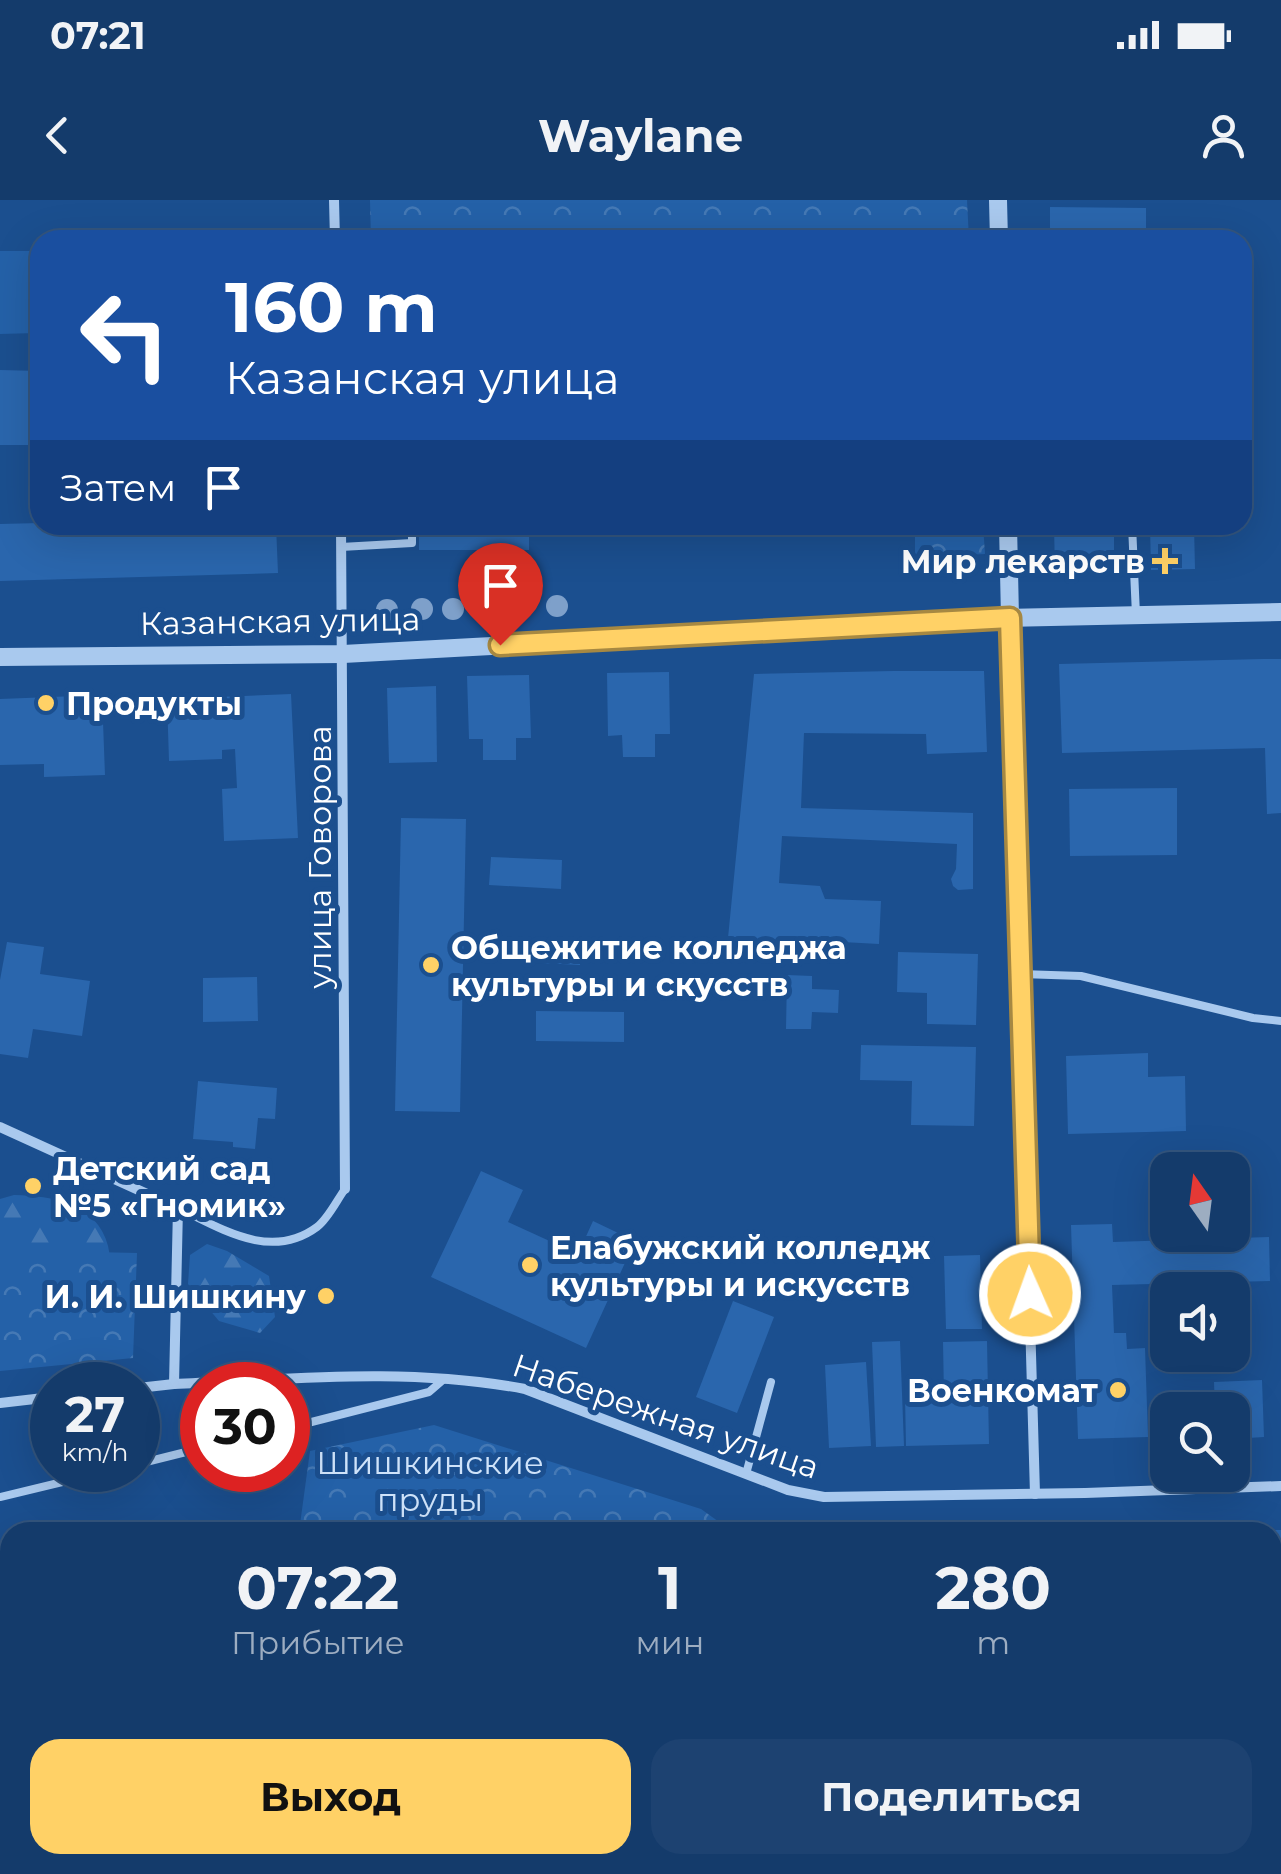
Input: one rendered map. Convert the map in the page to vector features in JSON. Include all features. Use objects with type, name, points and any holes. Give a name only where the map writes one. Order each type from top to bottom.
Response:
[{"type":"street","points":[[334,200],[335,230]]},
{"type":"street","points":[[998,200],[1000,230]]},
{"type":"street","name":"улица Говорова","points":[[341,535],[345,1189]]},
{"type":"street","points":[[1008,535],[1035,1494]]},
{"type":"street","name":"Казанская улица","points":[[0,657],[343,654],[1010,618],[1281,612]]},
{"type":"street","points":[[0,1127],[178,1208],[174,1384]]},
{"type":"street","name":"Набережная улица","points":[[160,1386],[393,1375],[446,1377],[525,1389],[788,1490],[824,1497],[1281,1486]]},
{"type":"street","points":[[0,1403],[30,1400]]},
{"type":"lane","points":[[342,547],[412,543],[412,535]]},
{"type":"lane","points":[[1132,535],[1136,616]]},
{"type":"lane","points":[[1022,974],[1081,976],[1252,1018],[1281,1021]]},
{"type":"lane","points":[[178,1208],[241,1238],[282,1243],[319,1226],[345,1189]]},
{"type":"lane","points":[[310,1422],[429,1392],[446,1377]]},
{"type":"lane","points":[[746,1474],[770,1382]]},
{"type":"lane","points":[[0,1497],[30,1490]]},
{"type":"green space","points":[[370,200],[967,200],[968,230],[371,230]]},
{"type":"green space","points":[[0,251],[30,251],[30,333],[0,334]]},
{"type":"green space","points":[[915,535],[984,535],[985,554],[915,557]]},
{"type":"green space","points":[[14,1195],[58,1200],[83,1211],[102,1232],[111,1271],[0,1352],[0,1199]]},
{"type":"green space","points":[[207,1244],[269,1276],[275,1317],[260,1333],[219,1321],[188,1284],[190,1255]]},
{"type":"green space","points":[[0,1250],[137,1253],[133,1358],[30,1362],[30,1368],[0,1371]]},
{"type":"green space","name":"Шишкинские пруды","points":[[434,1425],[701,1509],[719,1522],[300,1522],[304,1492],[310,1492],[310,1451]]},
{"type":"building","points":[[1050,207],[1146,208],[1146,230],[1050,230]]},
{"type":"building","points":[[0,370],[30,371],[30,445],[0,445]]},
{"type":"building","points":[[30,523],[30,535],[276,535],[278,573],[0,581],[0,524]]},
{"type":"building","points":[[419,535],[529,535],[529,550],[419,550]]},
{"type":"building","points":[[1054,535],[1114,535],[1114,572],[1055,574]]},
{"type":"building","points":[[1150,535],[1194,535],[1195,569],[1151,570]]},
{"type":"building","points":[[1281,659],[1281,813],[1267,814],[1265,748],[1062,753],[1059,664]]},
{"type":"building","points":[[984,671],[987,752],[927,754],[926,734],[804,733],[801,808],[973,813],[973,889],[958,890],[953,886],[957,844],[782,836],[779,883],[820,886],[825,899],[881,901],[879,944],[824,941],[820,946],[728,938],[754,674]]},
{"type":"building","points":[[669,672],[670,734],[655,734],[655,757],[623,757],[622,735],[608,736],[607,673]]},
{"type":"building","points":[[529,675],[531,738],[516,738],[516,760],[483,760],[483,739],[469,739],[467,676]]},
{"type":"building","points":[[436,686],[437,762],[389,763],[387,688]]},
{"type":"building","points":[[291,694],[298,838],[224,841],[222,789],[237,788],[235,749],[222,750],[222,759],[169,761],[167,699]]},
{"type":"building","points":[[102,695],[105,775],[44,777],[44,764],[0,765],[0,699]]},
{"type":"building","points":[[1177,788],[1177,855],[1070,856],[1069,789]]},
{"type":"building","name":"Общежитие колледжа культуры и скусств","points":[[401,818],[466,819],[460,1112],[395,1111]]},
{"type":"building","points":[[491,857],[562,860],[561,889],[489,885]]},
{"type":"building","points":[[542,938],[581,938],[580,965],[541,963]]},
{"type":"building","points":[[7,942],[44,947],[40,974],[90,981],[82,1036],[33,1029],[28,1058],[0,1054],[0,980]]},
{"type":"building","points":[[898,952],[978,954],[976,1025],[927,1024],[927,993],[897,992]]},
{"type":"building","points":[[787,975],[812,976],[812,989],[839,990],[838,1013],[812,1012],[811,1029],[786,1029]]},
{"type":"building","points":[[257,977],[258,1021],[203,1022],[203,978]]},
{"type":"building","points":[[536,1011],[624,1012],[624,1042],[536,1041]]},
{"type":"building","points":[[861,1045],[976,1047],[974,1126],[911,1125],[912,1081],[860,1080]]},
{"type":"building","points":[[1148,1053],[1148,1077],[1185,1076],[1186,1131],[1068,1134],[1066,1056]]},
{"type":"building","points":[[198,1081],[277,1088],[275,1119],[258,1118],[255,1149],[233,1147],[233,1142],[193,1139]]},
{"type":"building","name":"Елабужский колледж культуры и искусств","points":[[481,1171],[523,1190],[508,1222],[578,1254],[593,1221],[635,1241],[586,1348],[431,1277]]},
{"type":"building","points":[[1112,1224],[1113,1242],[1150,1241],[1150,1252],[1250,1252],[1250,1238],[1269,1237],[1270,1281],[1250,1282],[1250,1272],[1150,1272],[1150,1284],[1112,1285],[1114,1333],[1126,1333],[1127,1349],[1145,1348],[1148,1437],[1078,1439],[1071,1225]]},
{"type":"building","points":[[980,1255],[982,1329],[946,1329],[944,1256]]},
{"type":"building","points":[[733,1301],[774,1317],[737,1413],[696,1397]]},
{"type":"building","points":[[900,1341],[904,1446],[876,1447],[872,1342]]},
{"type":"building","points":[[987,1341],[989,1444],[906,1446],[905,1396],[944,1396],[943,1342]]},
{"type":"building","points":[[866,1362],[871,1446],[829,1448],[825,1365]]},
{"type":"building","points":[[1262,1380],[1264,1437],[1250,1438],[1250,1392],[1214,1392],[1214,1382]]},
{"type":"place","name":"Мир лекарств","points":[[1165,561]]},
{"type":"place","name":"Продукты","points":[[46,703]]},
{"type":"place","name":"Общежитие колледжа культуры и скусств","points":[[431,965]]},
{"type":"place","name":"Детский сад №5 «Гномик»","points":[[33,1186]]},
{"type":"place","name":"Елабужский колледж культуры и искусств","points":[[530,1265]]},
{"type":"place","name":"И. И. Шишкину","points":[[326,1296]]},
{"type":"place","name":"Военкомат","points":[[1118,1390]]},
{"type":"route","points":[[500,645],[1010,618],[1030,1294]]}]
